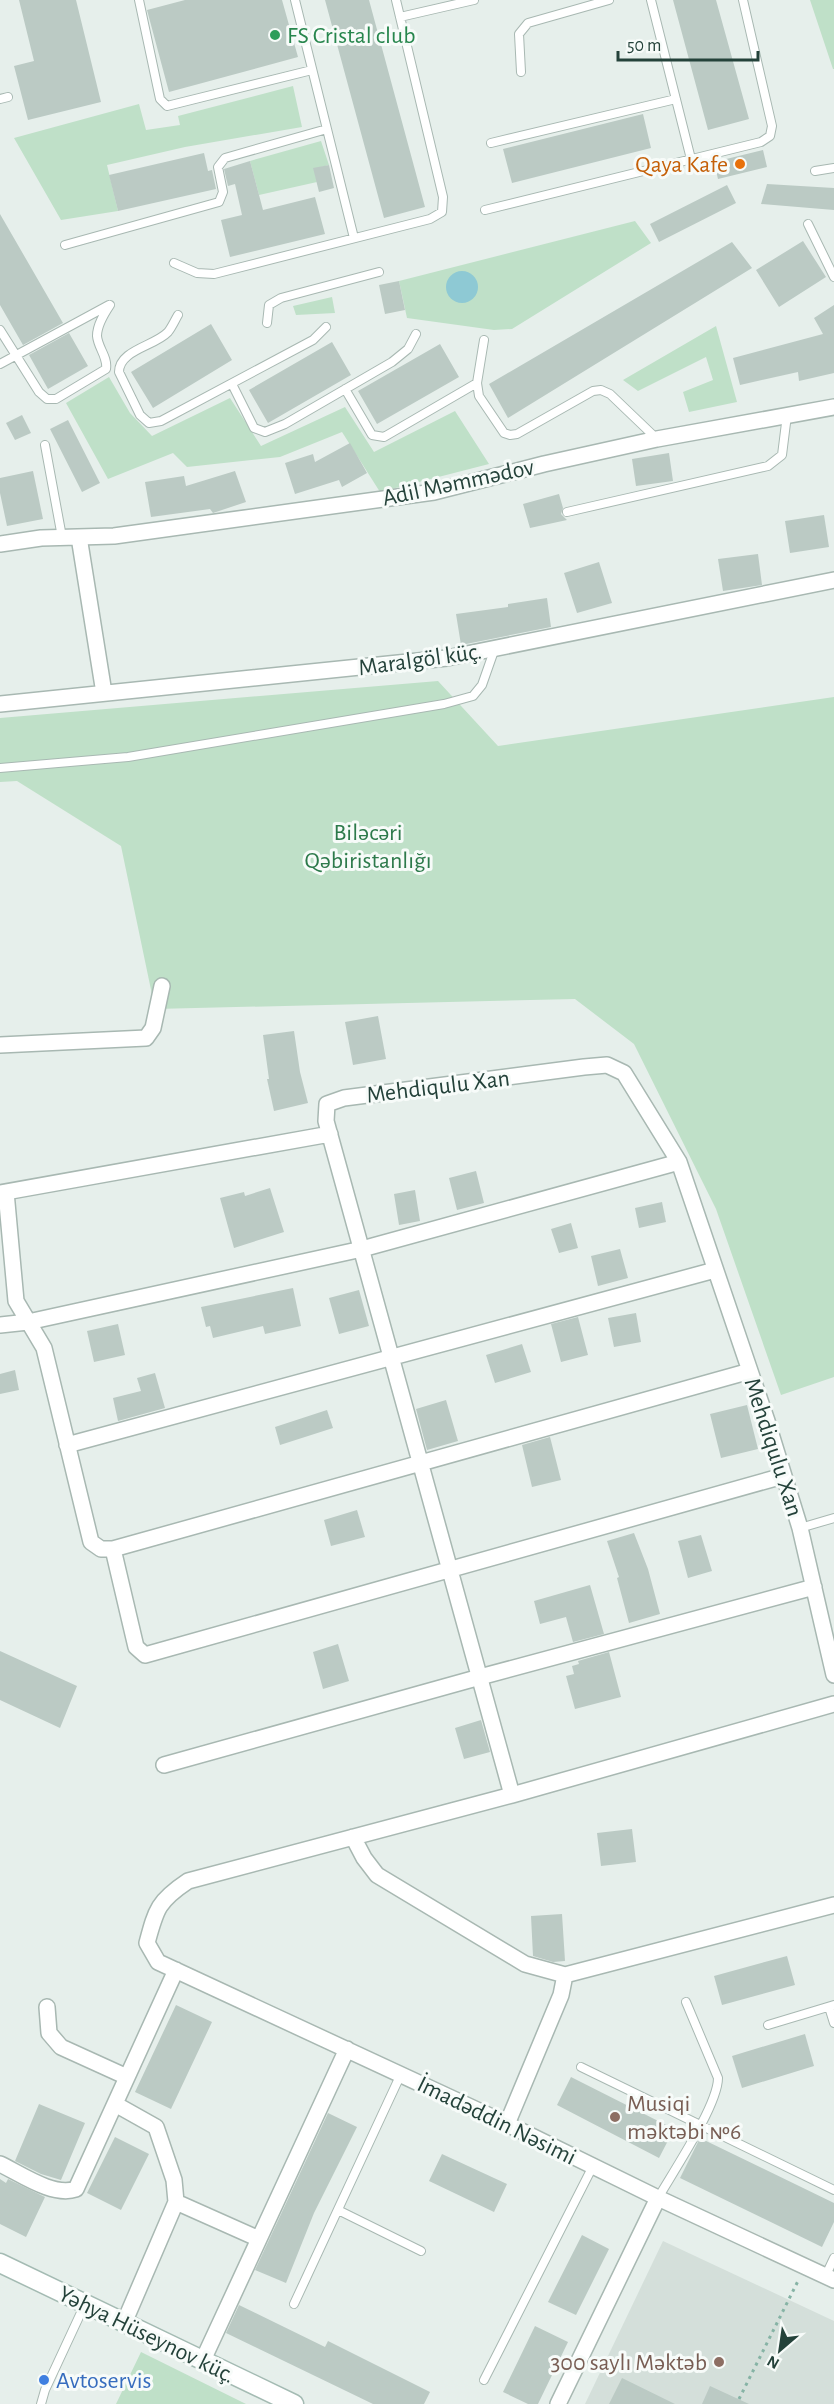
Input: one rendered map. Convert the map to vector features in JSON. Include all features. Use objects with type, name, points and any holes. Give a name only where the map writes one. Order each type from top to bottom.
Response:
[{"type":"main road","name":"Yəhya Hüseynov küç.","points":[[0,2263],[294,2404]]},
{"type":"street","name":"Adil Məmmədov","points":[[0,544],[41,538],[114,536],[434,492],[544,464],[657,439],[834,407]]},
{"type":"street","points":[[80,537],[105,693]]},
{"type":"street","name":"Maralgöl küç.","points":[[0,704],[447,658],[834,580]]},
{"type":"street","points":[[0,1045],[146,1038],[153,1028],[162,986]]},
{"type":"street","name":"Mehdiqulu Xan","points":[[512,1795],[326,1121],[327,1104],[344,1098],[607,1065],[624,1073],[679,1162],[750,1371],[800,1528],[834,1675]]},
{"type":"street","points":[[330,1134],[3,1192],[16,1301],[44,1348],[90,1542],[101,1549],[113,1549],[750,1371]]},
{"type":"street","points":[[0,1325],[28,1322],[362,1249],[679,1162]]},
{"type":"street","points":[[67,1445],[715,1270]]},
{"type":"street","points":[[113,1549],[136,1647],[145,1655],[783,1476]]},
{"type":"street","points":[[164,1765],[814,1587]]},
{"type":"street","points":[[834,1704],[512,1795],[353,1837],[364,1858],[377,1875],[525,1964],[564,1975],[834,1905]]},
{"type":"street","name":"İmadəddin Nəsimi","points":[[353,1837],[188,1881],[166,1895],[154,1917],[147,1943],[159,1962],[830,2277]]},
{"type":"street","points":[[0,2164],[42,2185],[66,2192],[76,2189],[176,1970]]},
{"type":"street","points":[[507,2124],[561,1995],[564,1975]]},
{"type":"street","points":[[47,2007],[50,2033],[61,2048],[127,2077]]},
{"type":"street","points":[[202,2360],[347,2049]]},
{"type":"street","points":[[115,2104],[156,2127],[174,2180],[176,2202],[124,2323]]},
{"type":"street","points":[[558,2404],[658,2198]]},
{"type":"street","points":[[176,2202],[259,2239]]},
{"type":"lane","points":[[139,0],[160,99],[167,106],[312,70]]},
{"type":"lane","points":[[295,0],[354,238]]},
{"type":"lane","points":[[174,263],[197,273],[214,274],[430,219],[442,212],[443,197],[396,0]]},
{"type":"lane","points":[[400,17],[474,0]]},
{"type":"lane","points":[[521,72],[519,34],[528,23],[609,0]]},
{"type":"lane","points":[[651,0],[691,159]]},
{"type":"lane","points":[[485,210],[761,142],[770,135],[772,126],[743,0]]},
{"type":"lane","points":[[491,143],[676,99]]},
{"type":"lane","points":[[65,245],[219,202],[223,192],[218,167],[225,158],[327,129]]},
{"type":"lane","points":[[815,171],[834,168]]},
{"type":"lane","points":[[808,224],[834,277]]},
{"type":"lane","points":[[267,323],[269,306],[281,298],[379,272]]},
{"type":"lane","points":[[0,330],[15,355],[39,392],[47,399],[56,399],[106,369],[107,362],[97,336],[101,319],[110,305],[15,355],[0,364]]},
{"type":"lane","points":[[178,315],[169,331],[125,358],[119,365],[119,372],[140,415],[149,423],[161,421],[232,384],[313,340],[326,327]]},
{"type":"lane","points":[[232,384],[254,428],[265,432],[285,424],[392,362],[408,349],[416,334]]},
{"type":"lane","points":[[484,340],[477,383],[479,396],[504,433],[517,434],[593,390],[601,390],[610,394],[657,439]]},
{"type":"lane","points":[[345,389],[372,435],[384,437],[477,383]]},
{"type":"lane","points":[[567,512],[768,466],[782,454],[787,415]]},
{"type":"lane","points":[[45,445],[62,537]]},
{"type":"lane","points":[[0,768],[128,757],[444,704],[472,696],[482,685],[495,648]]},
{"type":"lane","points":[[800,1528],[834,1518]]},
{"type":"lane","points":[[658,2198],[718,2087],[718,2078],[686,2002]]},
{"type":"lane","points":[[768,2025],[832,2006],[834,2023]]},
{"type":"lane","points":[[581,2067],[834,2190]]},
{"type":"lane","points":[[294,2304],[401,2074]]},
{"type":"lane","points":[[484,2380],[593,2166]]},
{"type":"lane","points":[[338,2210],[421,2251]]},
{"type":"lane","points":[[830,2277],[834,2258]]},
{"type":"lane","points":[[41,2404],[45,2390],[85,2304]]},
{"type":"path","points":[[739,2399],[805,2266]]},
{"type":"shaded area","name":"300 saylı Məktəb","points":[[663,2241],[834,2321],[834,2404],[585,2404]]},
{"type":"green space","points":[[810,0],[834,0],[834,69],[833,69]]},
{"type":"green space","points":[[293,86],[302,127],[185,147],[107,165],[118,211],[61,220],[14,138],[139,104],[146,130],[180,125],[178,116]]},
{"type":"green space","points":[[321,141],[329,165],[314,169],[317,182],[259,195],[250,161]]},
{"type":"green space","points":[[635,221],[651,243],[512,329],[494,330],[407,318],[399,281]]},
{"type":"green space","points":[[332,297],[335,313],[296,315],[293,306]]},
{"type":"green space","points":[[716,326],[737,402],[689,412],[683,392],[713,380],[706,357],[638,391],[623,380]]},
{"type":"green space","points":[[109,377],[130,413],[152,436],[230,398],[261,446],[345,407],[374,452],[455,411],[489,464],[380,492],[342,432],[280,457],[187,467],[173,453],[108,479],[66,403]]},
{"type":"green space","name":"Biləcəri Qəbiristanlığı","points":[[438,681],[498,746],[834,697],[834,1377],[781,1395],[716,1209],[634,1044],[575,999],[155,1009],[121,846],[17,781],[0,782],[0,718]]},
{"type":"green space","points":[[141,2352],[246,2404],[116,2404]]},
{"type":"water","points":[[462,271],[474,275],[478,287],[474,299],[462,303],[450,299],[446,287],[450,275]]},
{"type":"building","points":[[19,0],[76,0],[101,102],[28,120],[14,66],[34,61]]},
{"type":"building","points":[[185,0],[282,0],[298,57],[169,92],[147,10]]},
{"type":"building","points":[[325,0],[369,0],[425,207],[384,218]]},
{"type":"building","points":[[673,0],[716,0],[749,119],[708,130]]},
{"type":"building","points":[[643,114],[651,148],[512,183],[503,149]]},
{"type":"building","name":"Qaya Kafe","points":[[763,150],[767,167],[718,179],[714,162]]},
{"type":"building","points":[[204,153],[208,171],[212,170],[216,189],[118,211],[109,175]]},
{"type":"building","points":[[250,161],[263,210],[315,197],[325,234],[230,257],[221,220],[242,215],[235,184],[228,186],[224,169]]},
{"type":"building","points":[[329,165],[334,188],[319,192],[313,168]]},
{"type":"building","points":[[767,184],[834,188],[834,210],[761,204]]},
{"type":"building","points":[[727,185],[736,203],[659,242],[650,224]]},
{"type":"building","points":[[0,214],[63,323],[23,345],[0,305]]},
{"type":"building","points":[[803,241],[826,277],[779,307],[756,270]]},
{"type":"building","points":[[732,242],[752,268],[508,418],[489,384]]},
{"type":"building","points":[[399,281],[405,310],[385,314],[379,285]]},
{"type":"building","points":[[834,305],[834,373],[799,381],[798,372],[740,385],[733,358],[823,334],[814,318]]},
{"type":"building","points":[[211,324],[232,360],[153,408],[131,372]]},
{"type":"building","points":[[69,333],[88,366],[48,389],[29,355]]},
{"type":"building","points":[[332,342],[351,375],[268,423],[249,390]]},
{"type":"building","points":[[440,344],[459,377],[377,424],[358,391]]},
{"type":"building","points":[[22,415],[31,433],[15,440],[6,423]]},
{"type":"building","points":[[68,420],[100,483],[82,492],[50,429]]},
{"type":"building","points":[[350,443],[367,473],[342,487],[339,480],[295,494],[285,463],[313,454],[315,462]]},
{"type":"building","points":[[669,453],[673,481],[636,486],[632,459]]},
{"type":"building","points":[[33,471],[43,519],[7,526],[0,493],[0,478]]},
{"type":"building","points":[[235,471],[246,502],[213,513],[210,509],[151,517],[145,482],[184,476],[186,486]]},
{"type":"building","points":[[559,494],[563,508],[561,514],[567,520],[530,528],[523,504]]},
{"type":"building","points":[[824,515],[829,547],[790,553],[785,521]]},
{"type":"building","points":[[758,554],[762,585],[723,591],[718,559]]},
{"type":"building","points":[[599,562],[612,603],[577,613],[564,573]]},
{"type":"building","points":[[547,598],[551,627],[461,645],[456,614],[508,607],[508,604]]},
{"type":"building","points":[[378,1016],[386,1059],[353,1065],[345,1022]]},
{"type":"building","points":[[294,1031],[300,1072],[308,1103],[274,1111],[267,1079],[269,1079],[263,1035]]},
{"type":"building","points":[[476,1171],[484,1203],[457,1210],[449,1178]]},
{"type":"building","points":[[270,1188],[284,1232],[234,1248],[220,1198],[244,1192],[245,1196]]},
{"type":"building","points":[[415,1190],[420,1221],[399,1225],[394,1194]]},
{"type":"building","points":[[662,1202],[666,1222],[639,1228],[635,1208]]},
{"type":"building","points":[[571,1223],[578,1248],[559,1253],[551,1229]]},
{"type":"building","points":[[620,1249],[628,1278],[598,1286],[591,1256]]},
{"type":"building","points":[[293,1288],[301,1326],[265,1334],[263,1326],[213,1338],[210,1326],[206,1327],[201,1307]]},
{"type":"building","points":[[359,1290],[369,1326],[339,1334],[329,1298]]},
{"type":"building","points":[[636,1313],[641,1342],[614,1347],[608,1318]]},
{"type":"building","points":[[578,1317],[588,1355],[561,1362],[551,1324]]},
{"type":"building","points":[[118,1324],[125,1355],[94,1362],[87,1331]]},
{"type":"building","points":[[522,1344],[531,1372],[495,1383],[486,1355]]},
{"type":"building","points":[[15,1370],[19,1390],[0,1394],[0,1374]]},
{"type":"building","points":[[155,1373],[165,1408],[118,1421],[113,1398],[141,1391],[137,1378]]},
{"type":"building","points":[[446,1400],[458,1441],[427,1450],[416,1409]]},
{"type":"building","points":[[747,1405],[758,1449],[721,1458],[710,1414]]},
{"type":"building","points":[[327,1410],[333,1428],[280,1445],[275,1427]]},
{"type":"building","points":[[550,1437],[561,1480],[532,1487],[522,1445]]},
{"type":"building","points":[[357,1510],[365,1537],[331,1546],[324,1520]]},
{"type":"building","points":[[634,1533],[648,1569],[660,1614],[629,1623],[617,1578],[619,1577],[607,1541]]},
{"type":"building","points":[[701,1535],[712,1571],[688,1578],[678,1541]]},
{"type":"building","points":[[590,1585],[604,1634],[573,1642],[566,1617],[540,1624],[534,1601]]},
{"type":"building","points":[[338,1644],[349,1681],[323,1689],[313,1652]]},
{"type":"building","points":[[0,1651],[77,1686],[60,1728],[0,1700]]},
{"type":"building","points":[[609,1652],[621,1697],[575,1709],[566,1676],[574,1674],[572,1666],[579,1664],[578,1661]]},
{"type":"building","points":[[481,1720],[490,1752],[464,1759],[455,1728]]},
{"type":"building","points":[[632,1829],[636,1862],[601,1866],[597,1833]]},
{"type":"building","points":[[562,1914],[565,1961],[553,1962],[533,1956],[531,1916]]},
{"type":"building","points":[[787,1956],[795,1985],[722,2005],[714,1976]]},
{"type":"building","points":[[176,2005],[212,2022],[171,2109],[135,2092]]},
{"type":"building","points":[[805,2034],[814,2066],[742,2088],[732,2056]]},
{"type":"building","name":"Musiqi məktəbi №6","points":[[571,2077],[674,2129],[659,2158],[557,2105]]},
{"type":"building","points":[[39,2104],[85,2123],[61,2180],[41,2174],[15,2161]]},
{"type":"building","points":[[328,2113],[357,2127],[314,2213],[286,2283],[255,2270]]},
{"type":"building","points":[[115,2137],[149,2154],[121,2210],[87,2193]]},
{"type":"building","points":[[700,2138],[834,2203],[834,2222],[822,2247],[680,2178]]},
{"type":"building","points":[[442,2154],[507,2184],[494,2212],[429,2181]]},
{"type":"building","points":[[0,2179],[6,2183],[8,2179],[45,2197],[26,2237],[0,2224]]},
{"type":"building","points":[[582,2235],[609,2249],[576,2315],[548,2302]]},
{"type":"building","points":[[239,2305],[325,2347],[328,2341],[430,2392],[424,2404],[373,2404],[226,2333]]},
{"type":"building","points":[[535,2326],[568,2342],[538,2404],[528,2404],[503,2392]]},
{"type":"building","points":[[622,2378],[675,2404],[609,2404]]},
{"type":"building","points":[[710,2386],[749,2404],[702,2404]]},
{"type":"place","name":"FS Cristal club","points":[[275,35]]},
{"type":"place","name":"Qaya Kafe","points":[[740,164]]},
{"type":"place","name":"Musiqi məktəbi №6","points":[[615,2117]]},
{"type":"place","name":"300 saylı Məktəb","points":[[719,2362]]},
{"type":"place","name":"Avtoservis","points":[[44,2380]]}]
